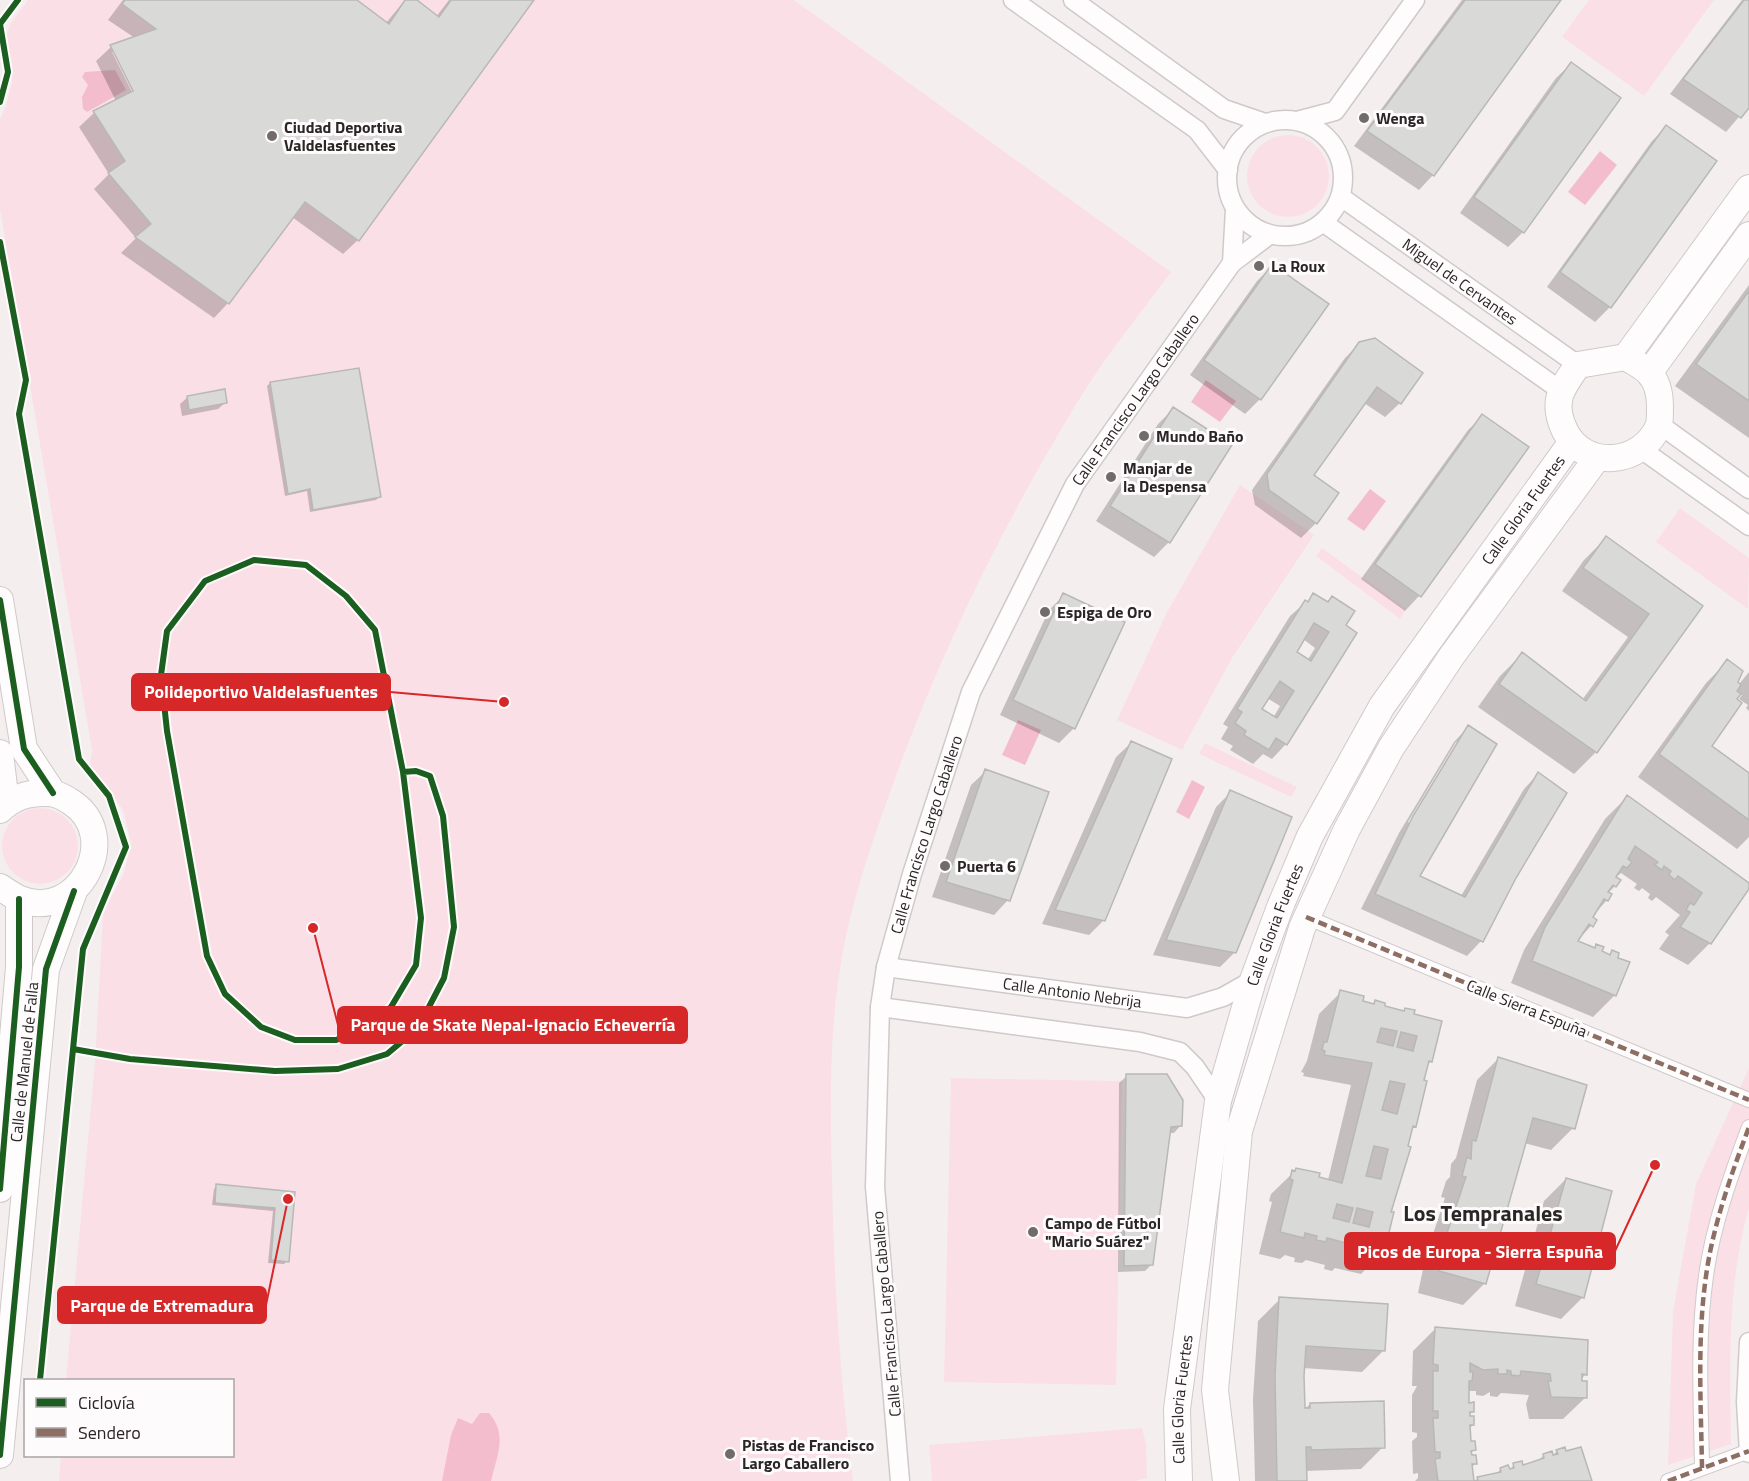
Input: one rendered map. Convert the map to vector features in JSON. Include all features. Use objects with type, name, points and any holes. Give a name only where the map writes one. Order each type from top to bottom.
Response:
[{"type":"main road","points":[[1626,357],[1749,188]]},
{"type":"main road","points":[[1649,373],[1749,235]]},
{"type":"main road","points":[[1626,357],[1649,373],[1660,395],[1659,424],[1641,449],[1617,459],[1597,458],[1571,443],[1557,415],[1560,390],[1578,365],[1626,357]]},
{"type":"main road","name":"Calle Gloria Fuertes","points":[[1179,1481],[1178,1409],[1218,1101],[1253,980],[1280,907],[1310,836],[1382,706],[1571,443]]},
{"type":"main road","name":"Calle Gloria Fuertes","points":[[1226,1481],[1215,1390],[1239,1131],[1306,917],[1347,830],[1397,739],[1451,657],[1597,458]]},
{"type":"main road","points":[[0,600],[24,749],[53,793]]},
{"type":"main road","points":[[0,753],[3,807]]},
{"type":"main road","points":[[3,807],[15,797],[32,793],[53,793]]},
{"type":"main road","name":"Calle de Manuel de Falla","points":[[0,1455],[46,969],[74,891],[87,877],[95,853],[89,821],[77,806],[53,793]]},
{"type":"main road","points":[[10,893],[33,902],[52,901],[74,891]]},
{"type":"main road","name":"Calle de Manuel de Falla","points":[[0,1189],[19,967],[10,893]]},
{"type":"street","points":[[1013,0],[1197,130],[1228,170]]},
{"type":"street","points":[[1073,0],[1224,109],[1265,123]]},
{"type":"street","points":[[1335,111],[1338,153],[1344,177],[1341,197],[1324,223],[1301,234],[1269,235],[1248,224],[1235,209],[1228,189],[1228,170],[1240,141],[1265,123],[1281,120],[1297,121],[1335,111],[1415,0]]},
{"type":"street","points":[[1297,121],[1321,132],[1338,153]]},
{"type":"street","name":"Miguel de Cervantes","points":[[1341,197],[1578,365]]},
{"type":"street","points":[[1232,263],[1235,209]]},
{"type":"street","name":"Miguel de Cervantes","points":[[1324,223],[1560,390]]},
{"type":"street","name":"Calle Francisco Largo Caballero","points":[[900,1481],[875,1187],[880,1007],[886,967],[912,874],[971,692],[1075,484],[1232,263],[1269,235]]},
{"type":"street","points":[[1659,424],[1749,489]]},
{"type":"street","points":[[1641,449],[1749,526]]},
{"type":"street","name":"Calle Sierra Espuña","points":[[1306,917],[1749,1100]]},
{"type":"street","name":"Calle Antonio Nebrija","points":[[886,967],[1187,1008],[1223,997],[1253,980]]},
{"type":"street","points":[[880,1007],[1140,1042],[1180,1052],[1195,1067],[1218,1101]]},
{"type":"street","points":[[1702,1468],[1700,1373],[1706,1276],[1728,1184],[1749,1127]]},
{"type":"street","points":[[1668,1481],[1749,1452],[1746,1402],[1749,1342]]},
{"type":"shaded area","points":[[28,0],[794,0],[1171,272],[1090,382],[1051,446],[998,544],[949,645],[927,697],[887,801],[855,898],[838,984],[831,1094],[836,1292],[853,1481],[59,1481],[61,1457],[234,1457],[234,1379],[66,1379],[95,1062],[103,913],[124,873],[131,843],[123,810],[90,764],[92,750],[0,209],[0,119],[12,82],[6,36],[11,23]]},
{"type":"shaded area","points":[[1589,0],[1714,0],[1644,96],[1562,37]]},
{"type":"shaded area","points":[[115,70],[126,90],[87,112],[83,109],[82,97],[88,85],[82,77],[85,72]]},
{"type":"shaded area","points":[[1280,135],[1296,135],[1311,142],[1322,153],[1329,168],[1326,192],[1317,205],[1296,217],[1280,217],[1265,210],[1254,199],[1247,184],[1247,168],[1254,153],[1265,142]]},
{"type":"shaded area","points":[[1600,151],[1617,165],[1585,205],[1568,192]]},
{"type":"shaded area","points":[[1206,380],[1236,401],[1220,422],[1191,402]]},
{"type":"shaded area","points":[[1240,485],[1314,535],[1232,658],[1182,750],[1117,720],[1167,612]]},
{"type":"shaded area","points":[[1370,489],[1386,501],[1364,531],[1347,519]]},
{"type":"shaded area","points":[[1680,508],[1749,558],[1748,609],[1656,542]]},
{"type":"shaded area","points":[[1322,548],[1406,609],[1400,619],[1316,556]]},
{"type":"shaded area","points":[[1018,720],[1041,730],[1025,765],[1002,755]]},
{"type":"shaded area","points":[[1205,743],[1297,787],[1291,797],[1199,754]]},
{"type":"shaded area","points":[[1192,780],[1205,787],[1189,819],[1176,812]]},
{"type":"shaded area","points":[[40,808],[54,811],[67,819],[75,832],[78,846],[75,860],[67,873],[54,881],[40,884],[26,881],[13,873],[5,860],[2,846],[5,832],[13,819],[26,811]]},
{"type":"shaded area","points":[[1749,1068],[1749,1208],[1733,1296],[1730,1355],[1731,1444],[1668,1465],[1673,1311],[1696,1184]]},
{"type":"shaded area","name":"Campo de Fútbol \"Mario Suárez\"","points":[[951,1078],[1122,1081],[1116,1385],[944,1382]]},
{"type":"shaded area","points":[[480,1413],[489,1413],[495,1421],[500,1437],[491,1481],[442,1481],[451,1435],[458,1418],[472,1424]]},
{"type":"shaded area","points":[[1142,1428],[1146,1444],[1147,1478],[1135,1481],[932,1481],[929,1445]]},
{"type":"building","name":"Ciudad Deportiva Valdelasfuentes","points":[[125,0],[357,0],[389,24],[405,0],[417,0],[439,17],[451,0],[534,0],[359,241],[305,202],[229,304],[135,237],[151,224],[108,173],[125,161],[93,111],[133,91],[110,45],[156,29],[122,4]]},
{"type":"building","points":[[1465,0],[1561,0],[1434,176],[1367,131]]},
{"type":"building","points":[[1744,0],[1749,0],[1749,108],[1741,118],[1683,79]]},
{"type":"building","points":[[1571,62],[1621,98],[1524,233],[1474,197]]},
{"type":"building","points":[[1666,125],[1717,161],[1611,308],[1560,272]]},
{"type":"building","points":[[1272,264],[1329,304],[1261,400],[1204,360]]},
{"type":"building","points":[[1749,291],[1749,401],[1696,364]]},
{"type":"building","points":[[1375,338],[1423,373],[1401,404],[1377,387],[1314,475],[1339,493],[1317,524],[1269,490],[1267,474],[1359,342]]},
{"type":"building","points":[[359,368],[381,497],[313,510],[310,489],[288,494],[270,382]]},
{"type":"building","points":[[225,389],[227,403],[189,410],[187,396]]},
{"type":"building","points":[[1173,407],[1232,445],[1170,543],[1110,506]]},
{"type":"building","points":[[1482,414],[1529,447],[1421,597],[1375,564]]},
{"type":"building","points":[[1606,536],[1703,606],[1597,753],[1499,684],[1522,652],[1586,701],[1649,614],[1583,568]]},
{"type":"building","points":[[1063,593],[1125,622],[1075,729],[1013,700]]},
{"type":"building","points":[[1313,593],[1328,602],[1332,596],[1355,611],[1346,625],[1357,633],[1287,745],[1276,738],[1269,750],[1244,735],[1246,731],[1235,723],[1242,712],[1237,709],[1305,600],[1308,602]],"holes":[[[1314,623],[1329,632],[1311,661],[1297,652]],[[1280,681],[1294,691],[1277,718],[1262,709]]]},
{"type":"building","points":[[1727,659],[1743,671],[1738,682],[1741,685],[1737,691],[1741,694],[1737,699],[1742,703],[1712,746],[1749,773],[1749,820],[1659,754]]},
{"type":"building","points":[[1468,725],[1497,744],[1420,876],[1465,897],[1538,772],[1567,793],[1516,878],[1483,942],[1375,894],[1413,816]]},
{"type":"building","points":[[1131,741],[1172,759],[1105,921],[1055,910]]},
{"type":"building","points":[[985,769],[1049,792],[1010,901],[946,882]]},
{"type":"building","points":[[1230,790],[1292,817],[1236,953],[1166,940]]},
{"type":"building","points":[[1627,795],[1749,883],[1749,889],[1711,944],[1680,927],[1690,912],[1686,910],[1690,903],[1694,905],[1702,893],[1678,876],[1675,880],[1669,875],[1671,871],[1664,866],[1662,870],[1655,865],[1658,862],[1635,846],[1628,859],[1632,862],[1627,868],[1623,866],[1616,877],[1621,880],[1616,887],[1613,885],[1608,892],[1612,894],[1608,901],[1604,899],[1593,917],[1597,920],[1593,927],[1589,924],[1578,941],[1595,948],[1596,944],[1604,947],[1602,951],[1610,955],[1612,950],[1619,953],[1618,958],[1630,962],[1616,996],[1532,961],[1545,927]]},
{"type":"building","points":[[1340,990],[1364,996],[1363,1001],[1374,1004],[1375,1000],[1385,1003],[1385,1006],[1404,1011],[1405,1008],[1415,1010],[1414,1014],[1442,1021],[1432,1062],[1429,1061],[1424,1080],[1427,1081],[1416,1127],[1413,1126],[1408,1146],[1411,1147],[1391,1212],[1394,1212],[1384,1253],[1356,1246],[1355,1249],[1345,1247],[1346,1243],[1327,1238],[1326,1242],[1316,1240],[1317,1236],[1305,1233],[1304,1238],[1280,1232],[1293,1180],[1290,1179],[1292,1170],[1295,1171],[1296,1168],[1320,1173],[1319,1177],[1342,1183],[1372,1063],[1324,1055],[1325,1051],[1322,1050],[1324,1042],[1327,1042]],"holes":[[[1381,1028],[1397,1031],[1393,1046],[1377,1042]],[[1401,1032],[1417,1036],[1413,1051],[1397,1047]],[[1390,1081],[1405,1084],[1397,1114],[1382,1110]],[[1374,1146],[1388,1149],[1381,1179],[1366,1176]],[[1337,1204],[1353,1208],[1349,1222],[1333,1218]],[[1357,1208],[1373,1212],[1369,1227],[1353,1223]]]},
{"type":"building","points":[[1498,1057],[1587,1085],[1575,1129],[1533,1118],[1486,1284],[1439,1271],[1443,1251],[1450,1234],[1447,1233],[1466,1177],[1462,1176],[1467,1157],[1471,1159],[1472,1140],[1476,1141]]},
{"type":"building","points":[[1126,1074],[1167,1074],[1183,1100],[1182,1126],[1171,1127],[1153,1265],[1124,1266]]},
{"type":"building","points":[[1566,1178],[1612,1191],[1584,1298],[1536,1284]]},
{"type":"building","points":[[216,1184],[295,1192],[289,1262],[271,1260],[275,1208],[215,1203]]},
{"type":"building","points":[[1279,1297],[1388,1304],[1385,1351],[1306,1346],[1304,1376],[1305,1408],[1310,1408],[1310,1403],[1384,1401],[1385,1448],[1311,1450],[1311,1447],[1306,1447],[1307,1481],[1277,1481],[1275,1376]]},
{"type":"building","points":[[1435,1327],[1588,1340],[1587,1375],[1582,1374],[1582,1381],[1587,1381],[1587,1398],[1551,1397],[1548,1381],[1551,1381],[1550,1374],[1521,1371],[1520,1376],[1511,1375],[1511,1371],[1507,1370],[1507,1374],[1498,1374],[1498,1369],[1483,1370],[1470,1363],[1470,1372],[1473,1372],[1472,1381],[1469,1381],[1469,1403],[1474,1402],[1474,1412],[1470,1412],[1470,1416],[1474,1416],[1474,1425],[1470,1425],[1471,1441],[1475,1441],[1476,1450],[1471,1451],[1472,1455],[1476,1455],[1477,1464],[1472,1464],[1474,1481],[1438,1481],[1435,1459],[1440,1458],[1440,1452],[1435,1452],[1433,1418],[1438,1418],[1438,1411],[1433,1411],[1433,1371],[1438,1371],[1438,1365],[1433,1364]]},
{"type":"building","points":[[1565,1447],[1566,1451],[1581,1447],[1592,1481],[1474,1481],[1478,1480],[1477,1477],[1501,1472],[1500,1468],[1508,1465],[1510,1469],[1514,1468],[1513,1463],[1522,1461],[1523,1465],[1544,1458],[1543,1454],[1552,1451],[1553,1455],[1558,1454],[1556,1450]]},
{"type":"marked path","points":[[1306,917],[1749,1100]]},
{"type":"marked path","points":[[1702,1468],[1700,1396],[1706,1276],[1718,1219],[1749,1127]]},
{"type":"marked path","points":[[1668,1481],[1749,1451]]},
{"type":"cycle path","points":[[0,102],[8,72],[0,24],[18,0]]},
{"type":"cycle path","points":[[0,242],[26,380],[19,414],[79,759],[109,796],[126,847],[83,949],[40,1379]]},
{"type":"cycle path","points":[[73,1049],[130,1059],[275,1071],[338,1069],[387,1054],[418,1028],[444,978],[454,927],[443,816],[430,776],[416,771],[403,772],[375,630],[346,596],[306,565],[254,560],[205,581],[167,631],[161,675],[167,731],[207,956],[225,994],[261,1027],[295,1040],[336,1040],[364,1029],[391,1007],[416,965],[421,918],[403,772]]},
{"type":"cycle path","points":[[0,600],[24,749],[53,793]]},
{"type":"cycle path","points":[[0,1455],[46,969],[74,891]]},
{"type":"cycle path","points":[[0,1189],[19,967],[19,899]]},
{"type":"place","name":"Wenga","points":[[1364,118]]},
{"type":"place","name":"Ciudad Deportiva Valdelasfuentes","points":[[272,136]]},
{"type":"place","name":"La Roux","points":[[1259,266]]},
{"type":"place","name":"Mundo Baño","points":[[1144,436]]},
{"type":"place","name":"Manjar de la Despensa","points":[[1111,477]]},
{"type":"place","name":"Espiga de Oro","points":[[1045,612]]},
{"type":"place","name":"Polideportivo Valdelasfuentes","points":[[504,702]]},
{"type":"place","name":"Puerta 6","points":[[945,866]]},
{"type":"place","name":"Parque de Skate Nepal-Ignacio Echeverría","points":[[313,928]]},
{"type":"place","name":"Picos de Europa - Sierra Espuña","points":[[1655,1165]]},
{"type":"place","name":"Parque de Extremadura","points":[[288,1199]]},
{"type":"place","name":"Campo de Fútbol \"Mario Suárez\"","points":[[1033,1232]]},
{"type":"place","name":"Pistas de Francisco Largo Caballero","points":[[730,1454]]},
{"type":"district","name":"Los Tempranales","points":[[1483,1213]]}]
